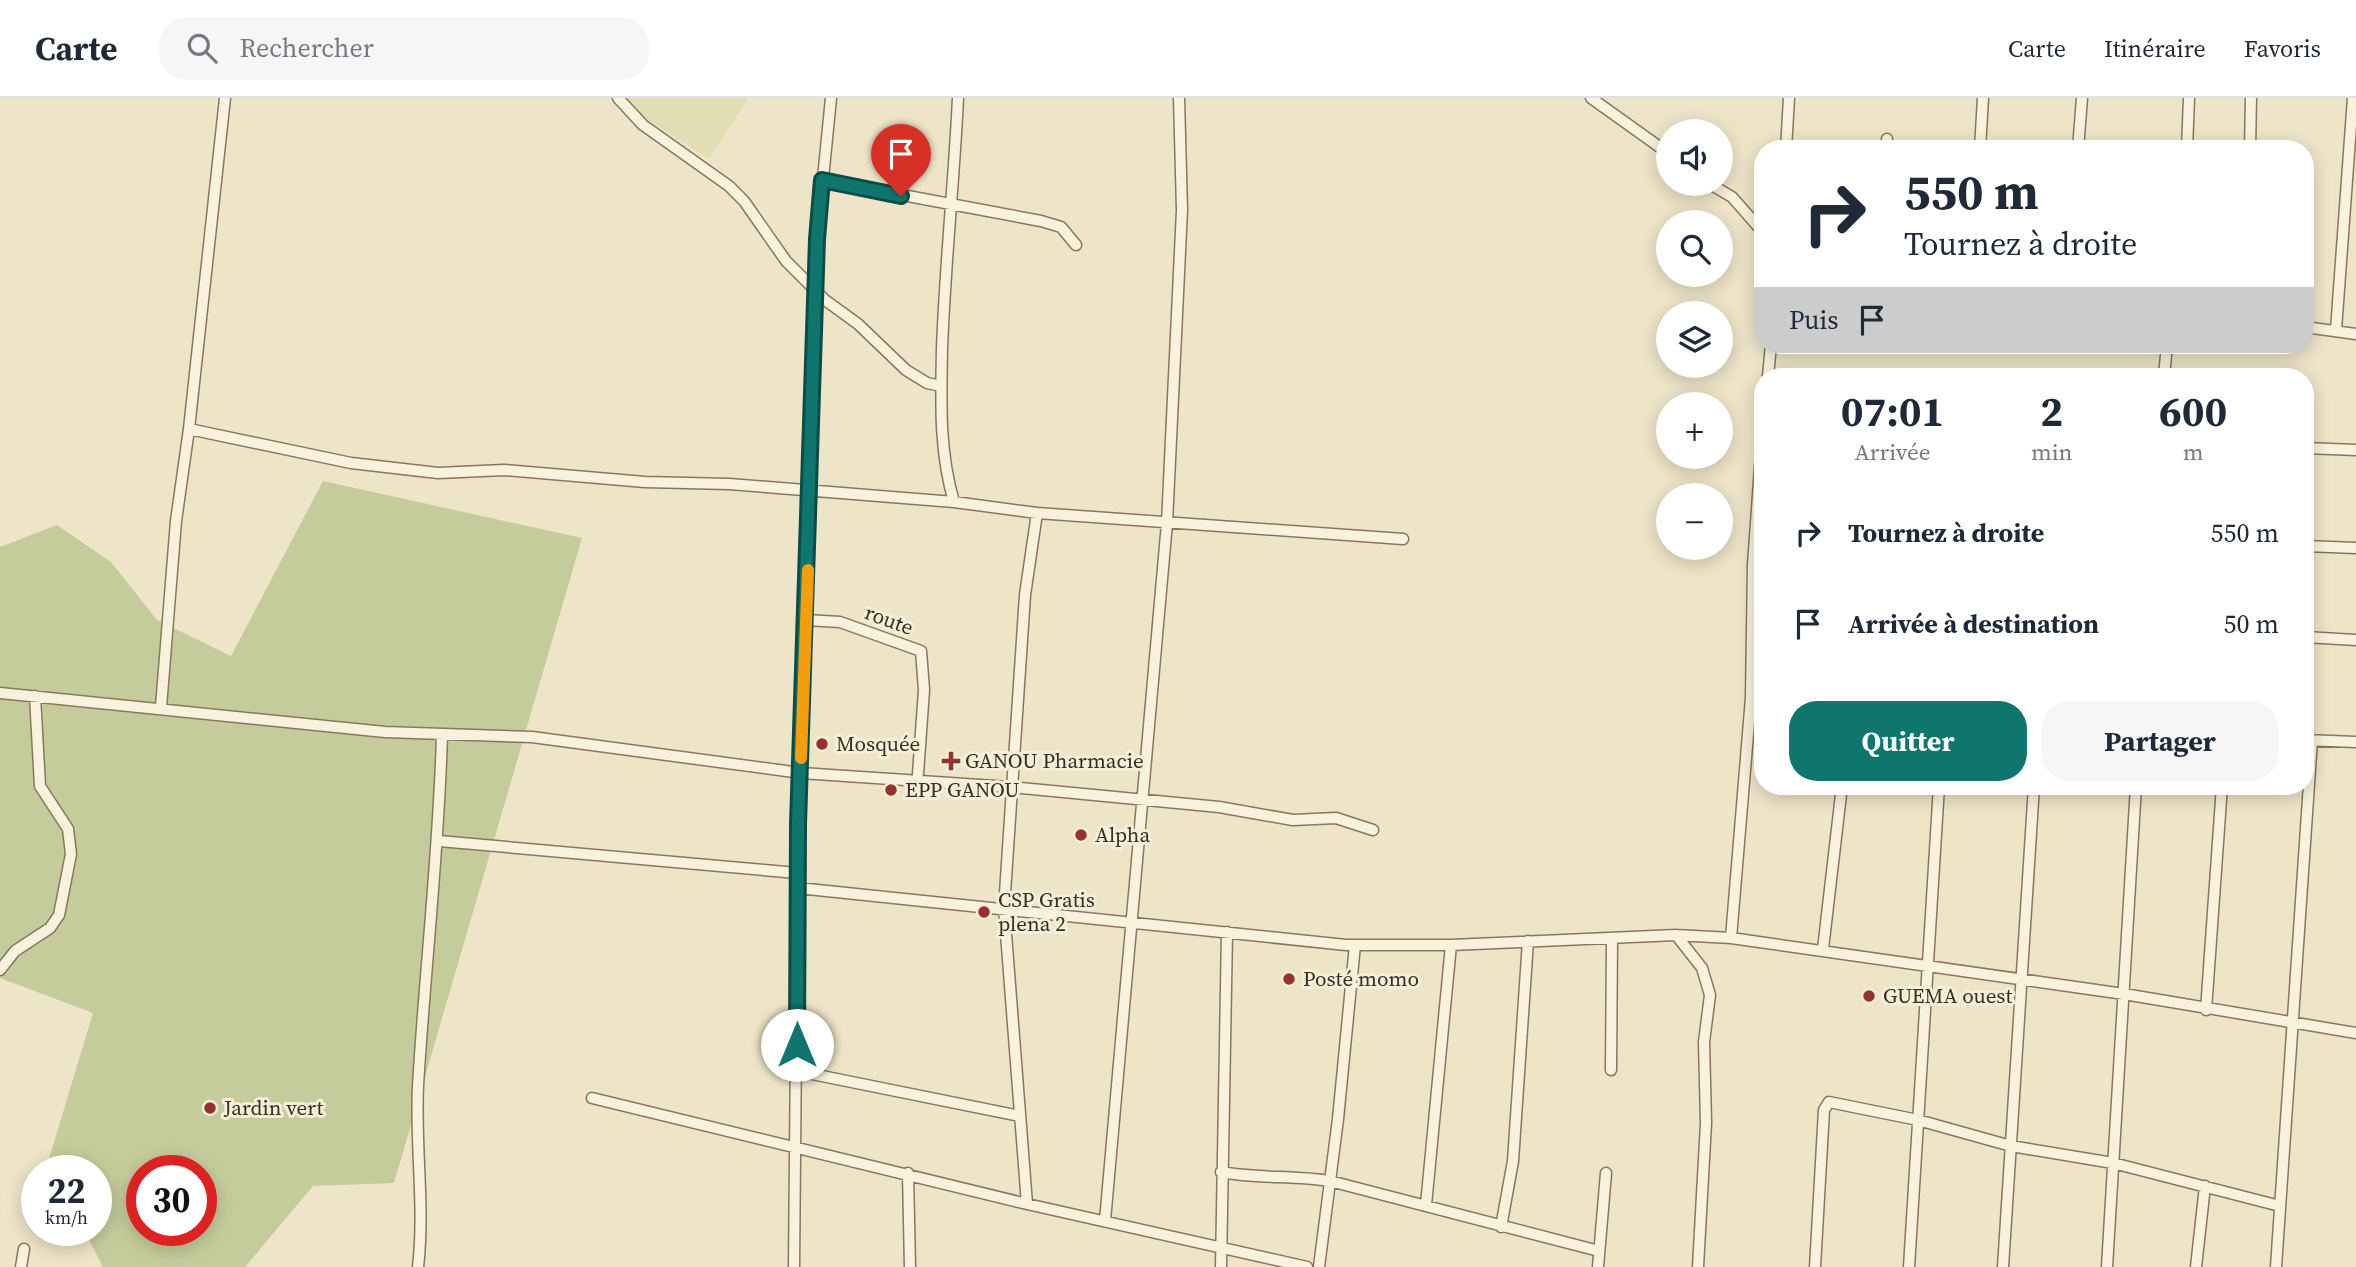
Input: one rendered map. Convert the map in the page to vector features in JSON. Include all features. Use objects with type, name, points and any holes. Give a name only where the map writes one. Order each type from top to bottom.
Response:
[{"type":"street","points":[[161,707],[176,522],[189,429],[225,98]]},
{"type":"street","points":[[618,98],[643,125],[729,186],[744,201],[786,261],[816,292],[858,324],[906,370],[928,383],[941,386]]},
{"type":"street","points":[[794,1267],[799,888],[797,873],[816,292],[822,180],[831,98]]},
{"type":"street","points":[[954,502],[943,457],[941,386],[945,267],[953,206],[958,98]]},
{"type":"street","points":[[1105,1221],[1167,523],[1182,210],[1179,98]]},
{"type":"street","points":[[1591,98],[1656,144]]},
{"type":"street","points":[[1787,140],[1789,98]]},
{"type":"street","points":[[1981,140],[1983,98]]},
{"type":"street","points":[[2079,140],[2082,98]]},
{"type":"street","points":[[2187,140],[2189,98]]},
{"type":"street","points":[[2250,140],[2251,98]]},
{"type":"street","points":[[2336,330],[2353,98]]},
{"type":"street","points":[[822,180],[1061,227],[1076,245]]},
{"type":"street","points":[[1730,196],[1754,223]]},
{"type":"street","points":[[2314,328],[2356,334]]},
{"type":"street","points":[[189,429],[341,461],[426,472],[504,470],[954,502],[1037,513],[1403,539]]},
{"type":"street","points":[[2314,448],[2356,450]]},
{"type":"street","points":[[1027,1204],[1004,908],[1010,787],[1025,595],[1037,513]]},
{"type":"street","points":[[2314,546],[2356,548]]},
{"type":"street","name":"route","points":[[806,620],[841,622],[921,652],[924,690],[918,774]]},
{"type":"street","points":[[2314,638],[2356,640]]},
{"type":"street","points":[[0,692],[386,732],[532,737],[801,773],[1010,787],[1219,807],[1293,821],[1336,818],[1373,830]]},
{"type":"street","points":[[0,970],[15,951],[50,928],[59,915],[71,855],[68,829],[40,786],[35,696]]},
{"type":"street","points":[[1731,938],[1754,727]]},
{"type":"street","points":[[418,1267],[422,1236],[417,1154],[418,1086],[425,973],[439,841],[442,734]]},
{"type":"street","points":[[2314,740],[2356,742]]},
{"type":"street","points":[[1823,949],[1841,795]]},
{"type":"street","points":[[1909,1267],[1938,795]]},
{"type":"street","points":[[2003,1267],[2033,795]]},
{"type":"street","points":[[2107,1267],[2136,795]]},
{"type":"street","points":[[2206,1010],[2221,795]]},
{"type":"street","points":[[2276,1267],[2305,795]]},
{"type":"street","points":[[439,841],[797,873]]},
{"type":"street","points":[[799,888],[1355,945],[1451,945],[1676,935],[1731,938],[2124,994],[2206,1010],[2356,1033]]},
{"type":"street","points":[[1221,1267],[1227,932]]},
{"type":"street","points":[[1676,935],[1702,968],[1710,995],[1704,1042],[1706,1123],[1698,1267]]},
{"type":"street","points":[[1611,1070],[1612,939]]},
{"type":"street","points":[[1501,1227],[1513,1161],[1528,941]]},
{"type":"street","points":[[1319,1267],[1355,945]]},
{"type":"street","points":[[1426,1205],[1451,945]]},
{"type":"street","points":[[797,1071],[1020,1116]]},
{"type":"street","points":[[592,1098],[797,1150],[908,1173],[1222,1250],[1307,1267]]},
{"type":"street","points":[[1815,1267],[1824,1110],[1829,1102],[1917,1121],[2011,1146],[2113,1164],[2280,1206]]},
{"type":"street","points":[[1221,1172],[1248,1177],[1330,1181],[1599,1251]]},
{"type":"street","points":[[908,1173],[910,1267]]},
{"type":"street","points":[[1598,1267],[1606,1173]]},
{"type":"street","points":[[2196,1267],[2204,1186]]},
{"type":"street","points":[[21,1267],[24,1249]]},
{"type":"shaded area","points":[[615,98],[748,98],[709,159]]},
{"type":"green space","points":[[323,481],[582,538],[394,1183],[313,1186],[245,1267],[103,1267],[92,1246],[112,1246],[112,1155],[50,1155],[93,1013],[0,978],[0,547],[57,525],[111,562],[157,620],[231,656]]},
{"type":"slow traffic","points":[[801,758],[808,570]]},
{"type":"place","name":"Mosquée","points":[[822,744]]},
{"type":"place","name":"GANOU Pharmacie","points":[[951,761]]},
{"type":"place","name":"EPP GANOU","points":[[891,790]]},
{"type":"place","name":"Alpha","points":[[1081,835]]},
{"type":"place","name":"CSP Gratis plena 2","points":[[984,912]]},
{"type":"place","name":"Posté momo","points":[[1289,979]]},
{"type":"place","name":"GUEMA ouest","points":[[1869,996]]},
{"type":"place","name":"Jardin vert","points":[[210,1108]]},
{"type":"route","points":[[797,1045],[798,824],[817,239],[822,180],[901,196]]}]
